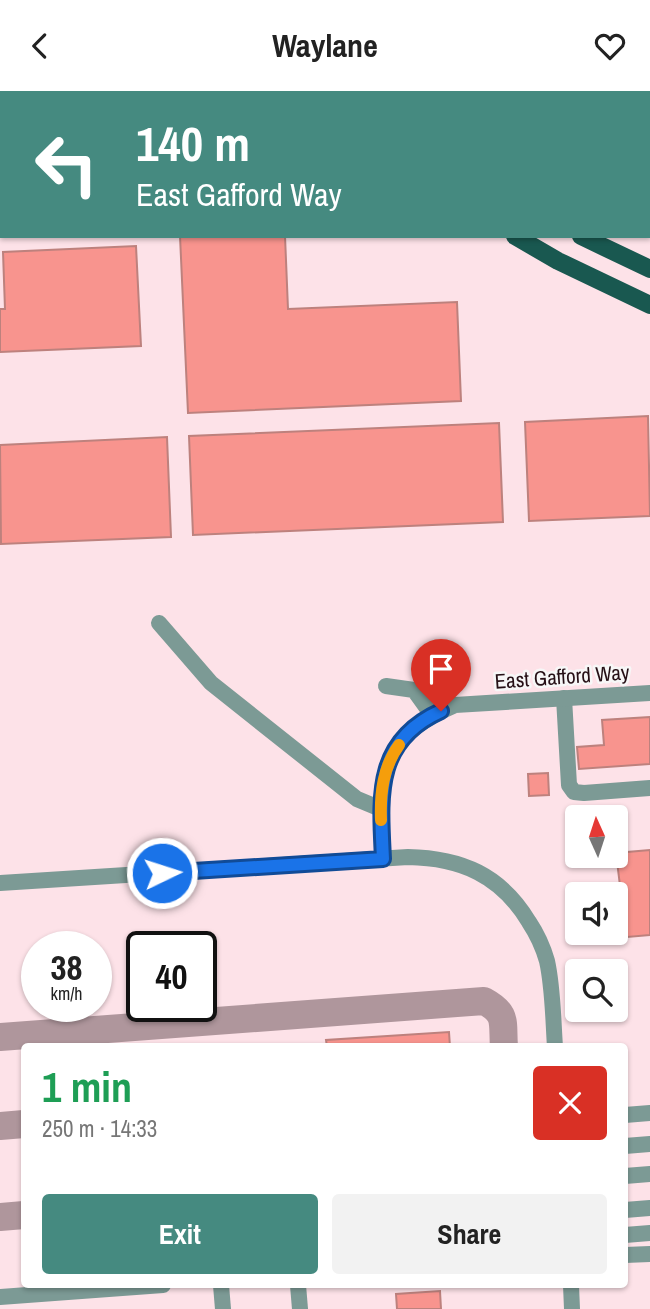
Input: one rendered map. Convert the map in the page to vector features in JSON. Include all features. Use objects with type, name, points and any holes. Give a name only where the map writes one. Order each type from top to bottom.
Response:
[{"type":"main road","points":[[518,238],[558,261],[650,305]]},
{"type":"main road","points":[[585,238],[650,269]]},
{"type":"street","points":[[159,623],[211,683],[357,799],[380,809]]},
{"type":"street","points":[[386,686],[414,689],[432,715]]},
{"type":"street","name":"East Gafford Way","points":[[383,859],[380,809],[389,762],[396,748],[417,725],[432,715],[455,705],[650,693]]},
{"type":"street","points":[[564,698],[569,785],[574,792],[650,788]]},
{"type":"street","points":[[0,883],[383,859],[430,858],[452,862],[489,878],[506,892],[525,915],[542,946],[549,974],[555,1043]]},
{"type":"street","points":[[628,1115],[650,1113]]},
{"type":"street","points":[[628,1146],[650,1144]]},
{"type":"street","points":[[628,1176],[650,1174]]},
{"type":"street","points":[[628,1210],[650,1209]]},
{"type":"street","points":[[628,1234],[650,1233]]},
{"type":"street","points":[[628,1255],[650,1254]]},
{"type":"street","points":[[0,1297],[46,1301],[141,1288]]},
{"type":"street","points":[[221,1288],[223,1309]]},
{"type":"street","points":[[298,1288],[300,1309]]},
{"type":"street","points":[[571,1288],[572,1309]]},
{"type":"building","points":[[180,238],[285,238],[288,309],[457,302],[461,401],[188,413]]},
{"type":"building","points":[[136,246],[141,346],[0,352],[0,309],[5,309],[3,252]]},
{"type":"building","points":[[648,416],[650,516],[529,521],[525,422]]},
{"type":"building","points":[[499,423],[503,522],[193,535],[189,436]]},
{"type":"building","points":[[167,437],[171,537],[1,544],[0,445]]},
{"type":"building","points":[[650,717],[650,764],[579,769],[577,747],[604,745],[602,720]]},
{"type":"building","points":[[548,773],[549,795],[529,796],[528,774]]},
{"type":"building","points":[[650,850],[650,935],[628,937],[628,882],[620,882],[618,868],[628,868],[628,852]]},
{"type":"building","points":[[449,1032],[450,1043],[326,1043],[326,1040]]},
{"type":"building","points":[[440,1291],[441,1309],[397,1309],[396,1294]]},
{"type":"taxiway","points":[[0,1037],[484,1001],[497,1010],[502,1019],[504,1043]]},
{"type":"taxiway","points":[[0,1126],[21,1124]]},
{"type":"taxiway","points":[[0,1217],[21,1215]]},
{"type":"slow traffic","points":[[381,820],[384,778],[399,745]]},
{"type":"route","points":[[162,873],[383,859],[380,809],[389,762],[396,748],[417,725],[441,711]]}]
